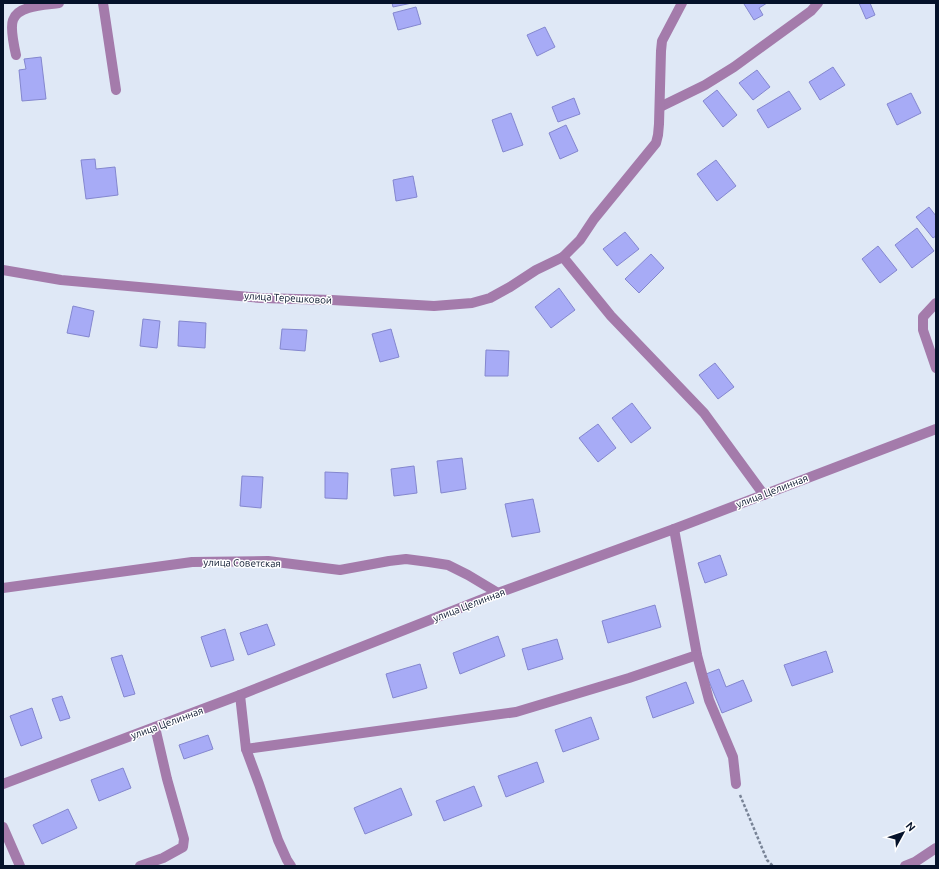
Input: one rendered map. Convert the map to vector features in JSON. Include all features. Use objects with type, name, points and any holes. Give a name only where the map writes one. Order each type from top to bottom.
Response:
[{"type":"street","points":[[16,55],[12,31],[13,20],[17,14],[26,8],[59,3]]},
{"type":"street","points":[[103,3],[116,90]]},
{"type":"street","name":"улица Терешковой","points":[[3,270],[61,280],[245,296],[434,306],[472,303],[490,298],[510,288],[536,270],[563,257],[580,240],[594,219],[656,143],[660,124],[662,41],[682,3]]},
{"type":"street","points":[[660,107],[705,85],[734,67],[811,11],[818,3]]},
{"type":"street","points":[[563,257],[611,316],[704,413],[764,495]]},
{"type":"street","points":[[936,303],[923,317],[922,330],[936,368]]},
{"type":"street","name":"улица Целинная","points":[[4,780],[156,727],[498,593],[674,529],[936,429]]},
{"type":"street","points":[[674,529],[697,656],[709,700],[733,757],[736,784]]},
{"type":"street","name":"улица Советская","points":[[3,588],[192,562],[268,561],[340,570],[406,559],[448,565],[498,593]]},
{"type":"street","points":[[246,749],[516,712],[697,656]]},
{"type":"street","points":[[240,695],[246,749],[278,840],[291,866]]},
{"type":"street","points":[[140,866],[163,858],[183,847],[184,839],[167,779],[156,727]]},
{"type":"street","points":[[3,827],[20,866]]},
{"type":"street","points":[[905,866],[915,862],[936,848]]},
{"type":"path","points":[[736,784],[767,860],[773,866]]},
{"type":"building","points":[[392,3],[412,3],[393,7]]},
{"type":"building","points":[[767,3],[759,8],[763,15],[754,20],[744,4]]},
{"type":"building","points":[[859,3],[870,3],[875,15],[866,19]]},
{"type":"building","points":[[416,7],[421,24],[398,30],[393,13]]},
{"type":"building","points":[[545,27],[555,47],[537,56],[527,35]]},
{"type":"building","points":[[41,57],[46,99],[22,101],[19,70],[26,69],[24,59]]},
{"type":"building","points":[[833,67],[845,85],[820,100],[809,82]]},
{"type":"building","points":[[757,70],[770,87],[753,100],[739,83]]},
{"type":"building","points":[[717,90],[737,115],[723,127],[703,101]]},
{"type":"building","points":[[789,91],[801,109],[768,128],[757,110]]},
{"type":"building","points":[[911,93],[921,113],[897,125],[887,104]]},
{"type":"building","points":[[574,98],[580,114],[558,122],[552,107]]},
{"type":"building","points":[[511,113],[523,145],[503,152],[492,120]]},
{"type":"building","points":[[566,125],[578,151],[560,159],[549,133]]},
{"type":"building","points":[[95,159],[96,169],[115,167],[118,195],[86,199],[81,160]]},
{"type":"building","points":[[716,160],[736,186],[717,201],[697,174]]},
{"type":"building","points":[[413,176],[417,197],[396,201],[393,180]]},
{"type":"building","points":[[929,207],[936,216],[936,236],[933,238],[916,217]]},
{"type":"building","points":[[917,228],[934,251],[912,268],[895,245]]},
{"type":"building","points":[[625,232],[639,249],[617,266],[603,249]]},
{"type":"building","points":[[878,246],[897,270],[880,283],[862,259]]},
{"type":"building","points":[[651,254],[664,268],[639,293],[625,279]]},
{"type":"building","points":[[559,288],[575,310],[551,328],[535,307]]},
{"type":"building","points":[[73,306],[94,311],[89,337],[67,333]]},
{"type":"building","points":[[143,319],[160,321],[157,348],[140,346]]},
{"type":"building","points":[[179,321],[206,323],[205,348],[178,346]]},
{"type":"building","points":[[282,329],[307,330],[305,351],[280,349]]},
{"type":"building","points":[[391,329],[399,357],[380,362],[372,334]]},
{"type":"building","points":[[486,350],[509,351],[508,376],[485,376]]},
{"type":"building","points":[[715,363],[734,387],[718,399],[699,375]]},
{"type":"building","points":[[632,403],[651,428],[631,443],[612,418]]},
{"type":"building","points":[[598,424],[616,448],[598,462],[579,438]]},
{"type":"building","points":[[462,458],[466,489],[441,493],[437,461]]},
{"type":"building","points":[[414,466],[417,493],[394,496],[391,469]]},
{"type":"building","points":[[325,472],[348,473],[347,499],[325,498]]},
{"type":"building","points":[[242,476],[263,477],[261,508],[240,506]]},
{"type":"building","points":[[533,499],[540,532],[512,537],[505,504]]},
{"type":"building","points":[[720,555],[727,575],[705,583],[698,563]]},
{"type":"building","points":[[655,605],[661,627],[608,643],[602,621]]},
{"type":"building","points":[[267,624],[275,645],[248,655],[240,633]]},
{"type":"building","points":[[225,629],[234,660],[211,667],[201,637]]},
{"type":"building","points":[[498,636],[505,656],[460,674],[453,653]]},
{"type":"building","points":[[557,639],[563,659],[528,670],[522,649]]},
{"type":"building","points":[[826,651],[833,672],[792,686],[784,665]]},
{"type":"building","points":[[122,655],[135,694],[124,697],[111,658]]},
{"type":"building","points":[[420,664],[427,688],[393,698],[386,674]]},
{"type":"building","points":[[719,669],[726,687],[743,680],[752,701],[722,713],[706,674]]},
{"type":"building","points":[[686,682],[694,703],[653,718],[646,697]]},
{"type":"building","points":[[62,696],[70,718],[60,721],[52,699]]},
{"type":"building","points":[[32,708],[42,738],[21,746],[10,716]]},
{"type":"building","points":[[591,717],[599,739],[563,752],[555,730]]},
{"type":"building","points":[[208,735],[213,749],[184,759],[179,745]]},
{"type":"building","points":[[537,762],[544,782],[506,797],[498,776]]},
{"type":"building","points":[[123,768],[131,788],[99,801],[91,780]]},
{"type":"building","points":[[474,786],[482,806],[444,821],[436,801]]},
{"type":"building","points":[[401,788],[412,815],[365,834],[354,808]]},
{"type":"building","points":[[68,809],[77,828],[42,844],[33,825]]}]
